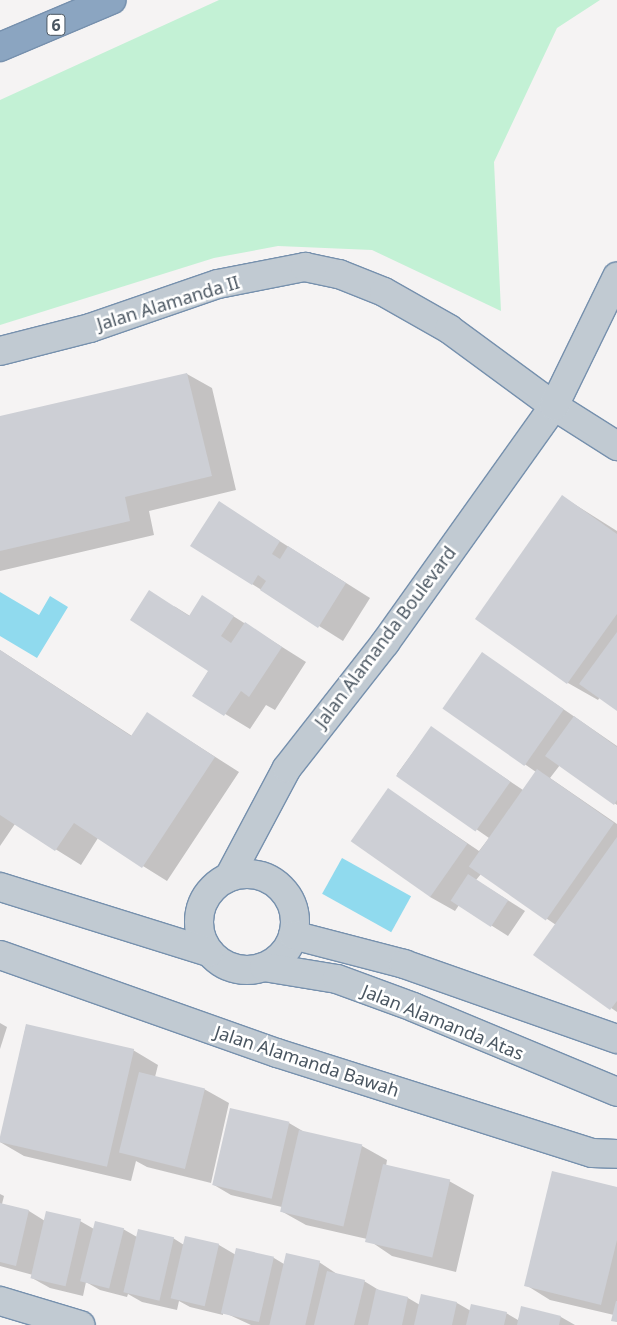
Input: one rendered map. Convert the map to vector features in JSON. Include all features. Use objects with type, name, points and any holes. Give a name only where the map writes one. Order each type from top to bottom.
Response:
[{"type":"highway","name":"6","points":[[0,47],[111,0]]},
{"type":"street","name":"Jalan Alamanda II","points":[[0,351],[90,328],[218,284],[305,267],[339,274],[384,292],[449,329],[554,406],[617,446]]},
{"type":"street","name":"Jalan Alamanda Boulevard","points":[[209,952],[199,924],[200,909],[216,885],[229,877],[288,768],[385,643],[554,406],[617,277]]},
{"type":"street","points":[[0,887],[209,952],[220,962],[234,968],[249,970],[264,967],[277,960],[293,935],[294,920],[284,893],[259,876],[229,877]]},
{"type":"street","name":"Jalan Alamanda Atas","points":[[293,935],[404,964],[617,1039]]},
{"type":"street","name":"Jalan Alamanda Bawah","points":[[0,956],[277,1053],[592,1153],[617,1154]]},
{"type":"street","name":"Jalan Alamanda Atas","points":[[264,967],[345,982],[413,1007],[617,1092]]},
{"type":"street","points":[[0,1301],[80,1325]]},
{"type":"green space","points":[[219,0],[600,0],[557,28],[494,162],[501,311],[372,250],[278,246],[214,258],[0,325],[0,100]]},
{"type":"water","points":[[0,592],[39,615],[50,596],[68,607],[37,658],[0,636]]},
{"type":"water","points":[[342,858],[411,896],[391,932],[322,894]]},
{"type":"building","points":[[187,373],[212,476],[125,497],[130,521],[0,551],[0,416]]},
{"type":"building","points":[[562,495],[617,534],[617,614],[567,684],[475,619]]},
{"type":"building","points":[[219,501],[280,541],[272,554],[280,559],[288,546],[346,583],[318,628],[260,590],[266,581],[258,575],[252,585],[190,546]]},
{"type":"building","points":[[149,590],[189,616],[202,595],[234,616],[221,636],[231,643],[245,622],[282,647],[249,697],[241,691],[224,716],[192,696],[208,671],[130,620]]},
{"type":"building","points":[[617,632],[617,711],[579,684]]},
{"type":"building","points":[[0,650],[131,736],[147,712],[215,757],[142,868],[74,823],[55,851],[0,815]]},
{"type":"building","points":[[482,652],[564,709],[524,766],[442,709]]},
{"type":"building","points":[[574,716],[617,747],[617,800],[614,805],[545,756]]},
{"type":"building","points":[[431,726],[510,782],[475,832],[396,776]]},
{"type":"building","points":[[537,769],[614,823],[546,920],[469,866]]},
{"type":"building","points":[[388,788],[467,844],[430,897],[351,841]]},
{"type":"building","points":[[617,837],[617,1001],[610,1010],[533,955]]},
{"type":"building","points":[[468,874],[508,900],[491,927],[451,901]]},
{"type":"building","points":[[26,1024],[134,1049],[107,1167],[0,1142]]},
{"type":"building","points":[[139,1072],[205,1088],[185,1169],[119,1153]]},
{"type":"building","points":[[230,1108],[289,1122],[272,1199],[212,1185]]},
{"type":"building","points":[[299,1130],[362,1145],[343,1226],[280,1212]]},
{"type":"building","points":[[383,1164],[450,1180],[432,1257],[365,1242]]},
{"type":"building","points":[[552,1171],[617,1187],[617,1240],[601,1305],[524,1286]]},
{"type":"building","points":[[0,1203],[29,1210],[16,1266],[0,1262]]},
{"type":"building","points":[[46,1211],[81,1219],[66,1286],[30,1278]]},
{"type":"building","points":[[95,1221],[124,1228],[109,1288],[80,1281]]},
{"type":"building","points":[[138,1229],[174,1237],[159,1301],[123,1292]]},
{"type":"building","points":[[185,1236],[219,1244],[205,1306],[171,1298]]},
{"type":"building","points":[[236,1248],[274,1257],[259,1322],[221,1313]]},
{"type":"building","points":[[286,1253],[320,1261],[305,1325],[269,1325]]},
{"type":"building","points":[[327,1271],[365,1280],[354,1325],[314,1325]]},
{"type":"building","points":[[376,1289],[408,1297],[402,1325],[368,1325]]},
{"type":"building","points":[[421,1294],[457,1302],[452,1325],[414,1325]]},
{"type":"building","points":[[617,1301],[617,1322],[611,1321]]},
{"type":"building","points":[[471,1304],[507,1312],[504,1325],[466,1325]]},
{"type":"building","points":[[521,1306],[561,1316],[559,1325],[517,1325]]}]
